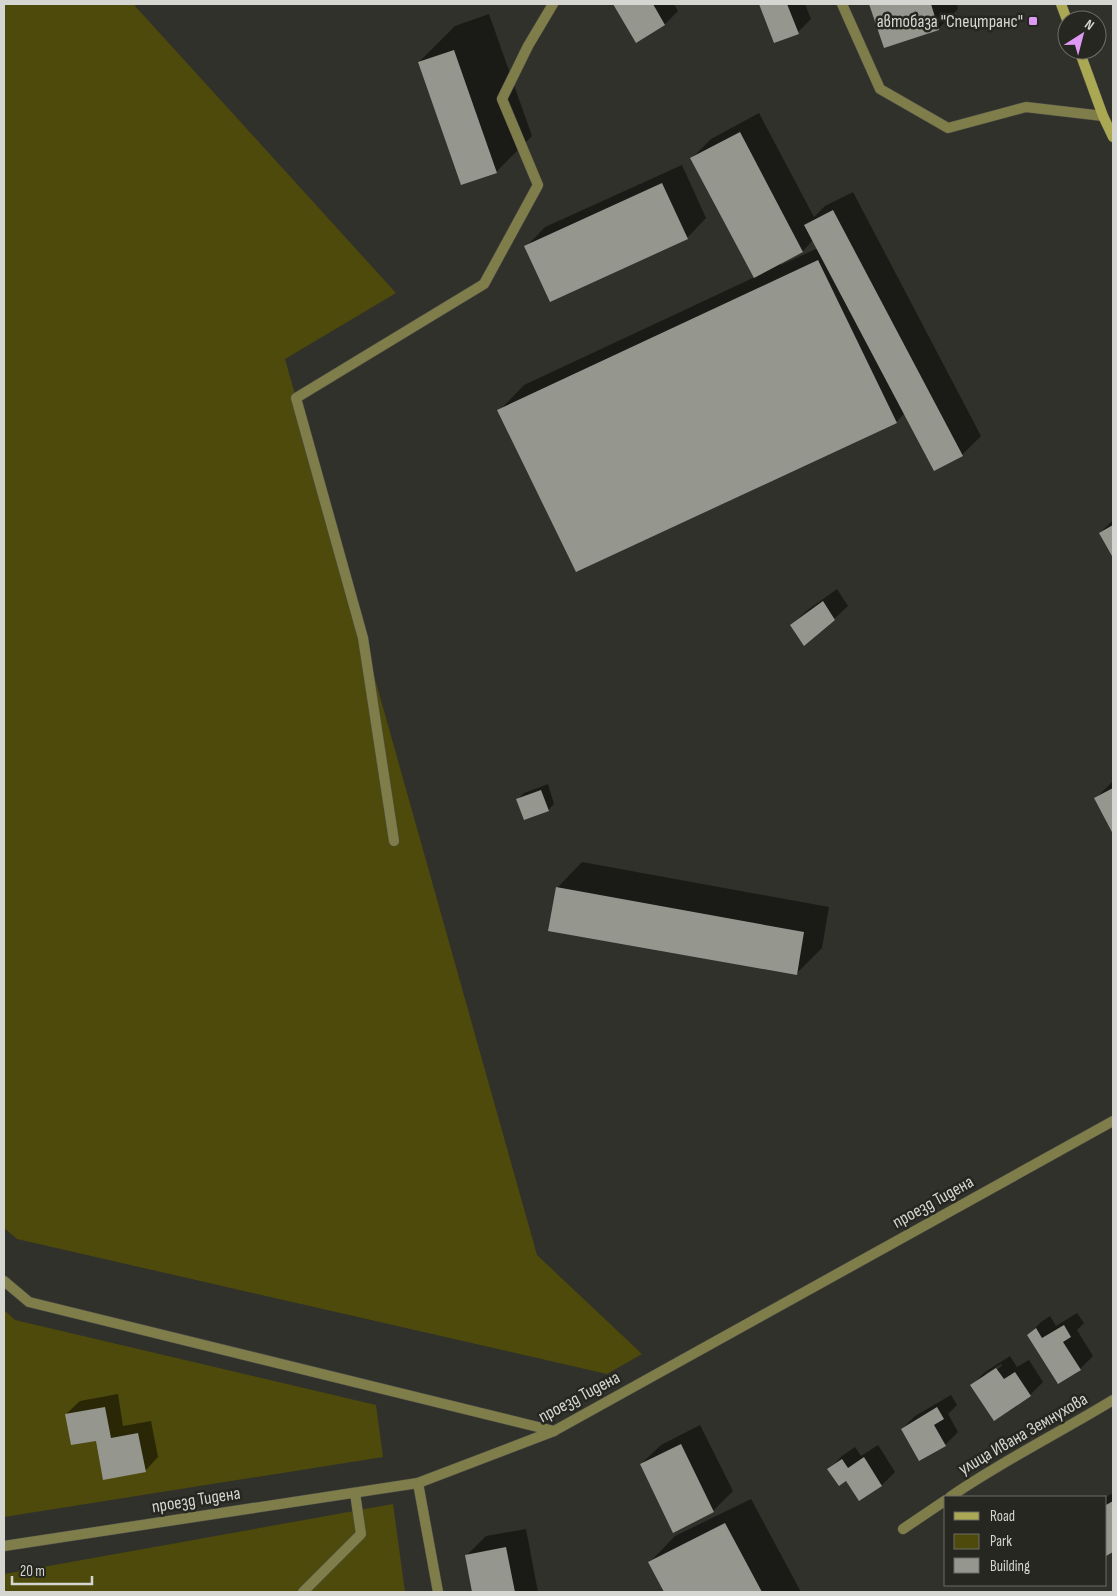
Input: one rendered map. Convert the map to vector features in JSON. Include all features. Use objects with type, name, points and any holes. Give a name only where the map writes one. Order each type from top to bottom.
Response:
[{"type":"main road","points":[[1082,60],[1113,137]]},
{"type":"street","points":[[394,841],[363,638],[296,398],[484,284],[538,185],[502,99],[528,46],[553,4]]},
{"type":"street","points":[[842,4],[880,89],[948,128],[1026,107],[1103,116]]},
{"type":"street","name":"проезд Тидена","points":[[4,1546],[418,1483],[554,1431],[1113,1121]]},
{"type":"street","points":[[4,1281],[29,1302],[554,1431]]},
{"type":"street","name":"улица Ивана Земнухова","points":[[951,1496],[984,1474],[1064,1430],[1113,1400]]},
{"type":"street","points":[[418,1483],[438,1592]]},
{"type":"street","points":[[303,1592],[361,1534],[355,1492]]},
{"type":"street","points":[[903,1530],[944,1501]]},
{"type":"green space","points":[[4,4],[136,4],[135,6],[396,293],[285,359],[537,1255],[642,1354],[607,1374],[17,1239],[4,1228]]},
{"type":"green space","points":[[4,1310],[15,1320],[376,1405],[383,1457],[4,1517]]},
{"type":"green space","points":[[393,1504],[405,1592],[4,1592],[4,1574]]},
{"type":"building","points":[[613,4],[653,4],[665,25],[636,43]]},
{"type":"building","points":[[759,4],[787,4],[799,34],[774,43]]},
{"type":"building","points":[[869,4],[931,4],[939,30],[884,48]]},
{"type":"building","points":[[454,50],[497,173],[461,185],[418,62]]},
{"type":"building","points":[[740,132],[803,252],[754,278],[690,158]]},
{"type":"building","points":[[662,183],[688,239],[550,302],[524,246]]},
{"type":"building","points":[[833,210],[963,456],[934,471],[804,225]]},
{"type":"building","points":[[818,260],[897,423],[576,572],[497,410]]},
{"type":"building","points":[[1113,525],[1113,555],[1112,556],[1099,533]]},
{"type":"building","points":[[823,601],[835,620],[804,646],[790,625]]},
{"type":"building","points":[[1113,788],[1113,834],[1094,798]]},
{"type":"building","points":[[541,790],[549,811],[524,820],[516,799]]},
{"type":"building","points":[[556,887],[804,932],[797,975],[548,931]]},
{"type":"building","points":[[1064,1325],[1071,1337],[1063,1342],[1081,1370],[1058,1384],[1027,1335],[1036,1328],[1042,1338]]},
{"type":"building","points":[[996,1368],[1004,1379],[1015,1372],[1031,1396],[994,1421],[970,1385]]},
{"type":"building","points":[[105,1407],[111,1438],[138,1433],[146,1472],[103,1480],[96,1441],[71,1445],[65,1414]]},
{"type":"building","points":[[937,1407],[944,1419],[934,1425],[946,1446],[919,1461],[901,1429]]},
{"type":"building","points":[[681,1444],[714,1512],[673,1533],[640,1464]]},
{"type":"building","points":[[864,1457],[882,1486],[859,1501],[846,1481],[839,1486],[827,1469],[842,1459],[848,1468]]},
{"type":"building","points":[[1113,1501],[1113,1552],[1107,1555],[1107,1504]]},
{"type":"building","points":[[725,1523],[762,1592],[664,1592],[648,1562]]},
{"type":"building","points":[[506,1547],[515,1592],[472,1592],[465,1555]]},
{"type":"place","name":"автобаза \"Спецтранс\"","points":[[1033,21]]}]
